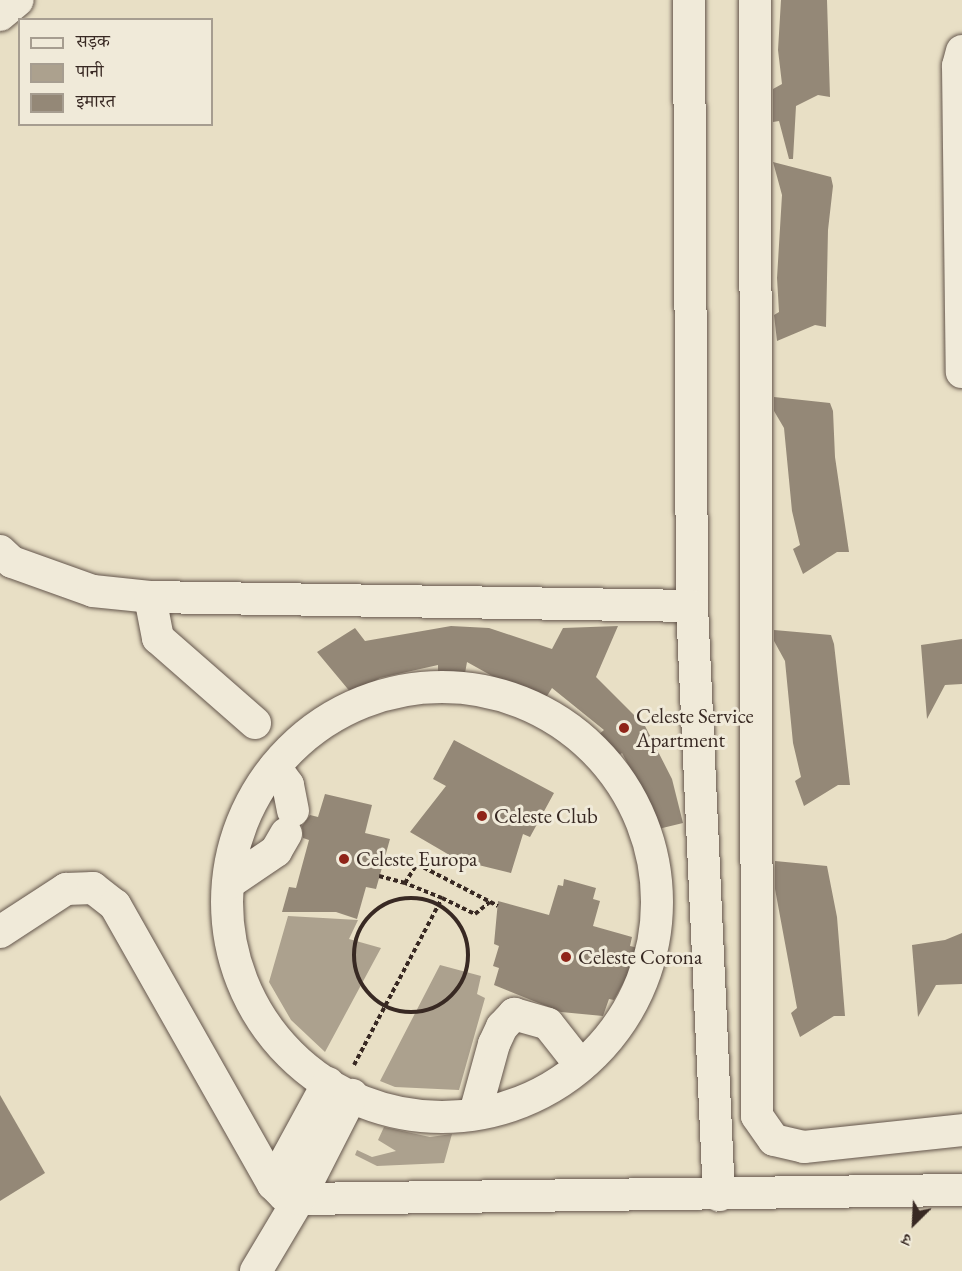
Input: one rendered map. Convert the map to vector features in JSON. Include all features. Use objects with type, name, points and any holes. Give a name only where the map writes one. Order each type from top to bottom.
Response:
[{"type":"street","points":[[0,15],[18,0]]},
{"type":"street","points":[[689,0],[692,606],[719,1195]]},
{"type":"street","points":[[755,0],[757,1116],[774,1140],[804,1147],[962,1130]]},
{"type":"street","points":[[962,51],[958,66],[962,372]]},
{"type":"street","points":[[0,551],[12,562],[93,591],[150,597],[692,606]]},
{"type":"street","points":[[150,597],[158,638],[255,723]]},
{"type":"street","points":[[461,684],[514,699],[563,733],[633,790],[659,867],[647,976],[598,1051],[555,1090],[495,1111],[437,1118],[371,1104],[299,1065],[253,1008],[241,980],[233,944],[229,883],[232,833],[243,811],[275,767],[321,722],[355,703],[399,687],[461,684]]},
{"type":"street","points":[[229,883],[276,851],[290,822],[288,785],[275,767]]},
{"type":"street","points":[[0,932],[66,889],[93,888],[115,904],[286,1192]]},
{"type":"street","points":[[475,1113],[494,1044],[502,1026],[514,1014],[548,1024],[582,1066]]},
{"type":"street","points":[[256,1271],[286,1192],[340,1089]]},
{"type":"street","points":[[286,1192],[719,1195],[962,1190]]},
{"type":"path","points":[[405,883],[417,864],[498,906]]},
{"type":"path","points":[[379,876],[405,883],[475,914],[490,902]]},
{"type":"path","points":[[417,898],[439,904],[456,918],[467,939],[469,961],[463,983],[448,1000],[428,1011],[406,1012],[385,1006],[367,992],[355,960],[360,927],[375,910],[395,900],[417,898]]},
{"type":"path","points":[[340,1089],[442,898]]},
{"type":"water","points":[[288,916],[358,920],[349,939],[381,948],[325,1052],[291,1020],[269,982]]},
{"type":"water","points":[[440,965],[481,976],[477,994],[485,998],[459,1090],[395,1087],[380,1081]]},
{"type":"water","points":[[384,1127],[430,1137],[452,1134],[444,1163],[377,1166],[355,1155],[357,1150],[372,1157],[396,1151],[378,1140]]},
{"type":"building","points":[[781,0],[827,0],[830,97],[818,95],[796,106],[793,159],[789,159],[779,121],[773,122],[773,89],[782,84],[778,50]]},
{"type":"building","points":[[773,162],[831,177],[833,186],[828,230],[826,327],[815,325],[777,341],[774,315],[779,312],[777,278],[782,195]]},
{"type":"building","points":[[774,397],[830,403],[833,411],[835,457],[849,552],[837,552],[803,574],[793,549],[800,545],[792,511],[784,428],[774,411]]},
{"type":"building","name":"Celeste Service Apartment","points":[[451,626],[489,628],[552,649],[563,628],[618,626],[596,677],[645,726],[672,779],[683,823],[650,831],[636,780],[622,753],[607,764],[591,741],[604,730],[552,688],[542,704],[467,662],[464,679],[438,676],[438,665],[380,678],[352,694],[317,652],[355,628],[365,641]]},
{"type":"building","points":[[774,630],[831,635],[834,644],[850,785],[838,785],[804,806],[795,781],[801,777],[793,743],[785,661],[774,641]]},
{"type":"building","points":[[962,639],[962,684],[945,685],[927,719],[921,645]]},
{"type":"building","name":"Celeste Club","points":[[454,740],[554,793],[530,837],[523,834],[511,873],[458,860],[410,832],[446,786],[433,779]]},
{"type":"building","name":"Celeste Europa","points":[[325,794],[372,805],[365,833],[390,839],[376,889],[366,887],[357,919],[336,912],[282,912],[289,887],[296,888],[309,840],[303,838],[302,826],[310,815],[318,817]]},
{"type":"building","points":[[775,861],[827,866],[837,917],[845,1016],[834,1016],[800,1037],[791,1013],[797,1008],[775,889]]},
{"type":"building","name":"Celeste Corona","points":[[564,879],[596,888],[593,899],[600,901],[593,926],[632,937],[630,946],[642,949],[614,1000],[609,999],[603,1016],[561,1012],[494,985],[499,968],[493,966],[499,946],[494,944],[498,901],[549,915],[558,885],[563,886]]},
{"type":"building","points":[[962,933],[962,984],[936,985],[918,1017],[912,945],[945,940]]},
{"type":"building","points":[[0,1095],[45,1173],[0,1201]]},
{"type":"place","name":"Celeste Service Apartment","points":[[624,728]]},
{"type":"place","name":"Celeste Club","points":[[482,816]]},
{"type":"place","name":"Celeste Europa","points":[[344,859]]},
{"type":"place","name":"Celeste Corona","points":[[566,957]]}]
